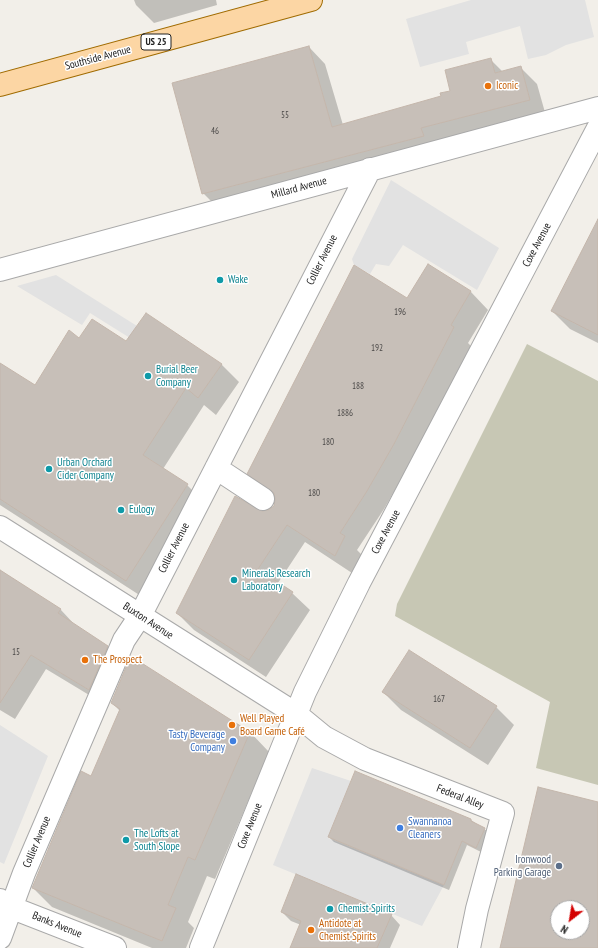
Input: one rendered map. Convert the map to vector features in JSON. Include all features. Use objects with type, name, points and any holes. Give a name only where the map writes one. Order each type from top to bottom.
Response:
[{"type":"main road","name":"Southside Avenue","points":[[0,85],[277,4],[311,0]]},
{"type":"street","name":"Millard Avenue","points":[[0,270],[598,108]]},
{"type":"street","name":"Coxe Avenue","points":[[201,948],[296,714],[363,576],[598,128]]},
{"type":"street","name":"Collier Avenue","points":[[0,938],[5,903],[124,640],[140,616],[370,169]]},
{"type":"street","points":[[216,468],[263,499]]},
{"type":"street","name":"Buxton Avenue","points":[[0,527],[296,714]]},
{"type":"street","name":"Federal Alley","points":[[296,714],[324,737],[365,760],[503,813],[477,909],[469,948]]},
{"type":"street","name":"Banks Avenue","points":[[5,903],[115,948]]},
{"type":"shaded area","points":[[471,0],[585,0],[594,37],[566,45],[546,55],[528,59],[520,26],[466,42],[469,54],[420,67],[406,19]]},
{"type":"shaded area","points":[[391,180],[499,248],[477,290],[403,245],[389,266],[376,264],[370,274],[354,265],[352,259]]},
{"type":"shaded area","points":[[56,275],[137,326],[130,338],[90,313],[82,325],[17,286]]},
{"type":"shaded area","points":[[527,344],[598,381],[598,785],[536,768],[550,702],[395,616],[397,604]]},
{"type":"shaded area","points":[[0,725],[48,756],[4,864],[0,862]]},
{"type":"shaded area","points":[[312,768],[351,781],[328,838],[444,885],[422,926],[273,865]]},
{"type":"building","points":[[309,46],[332,127],[441,96],[440,93],[450,91],[445,70],[491,58],[495,73],[521,66],[530,100],[421,128],[424,136],[202,194],[172,83]]},
{"type":"building","points":[[598,219],[598,335],[551,311]]},
{"type":"building","points":[[428,264],[471,291],[451,325],[454,327],[394,444],[367,491],[340,533],[345,536],[335,556],[287,525],[258,569],[293,592],[249,660],[176,613],[235,496],[262,511],[268,510],[274,506],[274,493],[247,474],[354,265],[407,298]]},
{"type":"building","points":[[146,313],[222,364],[198,398],[186,388],[143,455],[188,484],[126,581],[0,499],[0,363],[35,385],[69,330],[79,338],[92,319],[126,341]]},
{"type":"building","points":[[0,570],[61,609],[58,613],[108,646],[89,690],[31,655],[0,703]]},
{"type":"building","points":[[409,650],[497,706],[470,748],[382,692]]},
{"type":"building","points":[[129,660],[138,666],[140,662],[250,732],[195,860],[188,857],[168,905],[176,908],[162,941],[32,888],[81,771],[91,776],[120,709],[111,703]]},
{"type":"building","name":"Swannanoa Cleaners","points":[[355,771],[471,819],[471,821],[485,828],[476,848],[462,841],[444,885],[328,837]]},
{"type":"building","name":"Ironwood Parking Garage","points":[[538,787],[598,802],[598,948],[500,948]]},
{"type":"building","name":"Chemist Spirits","points":[[296,874],[392,914],[377,948],[290,948],[301,921],[281,912]]},
{"type":"place","name":"Iconic","points":[[488,86]]},
{"type":"place","name":"Wake","points":[[220,280]]},
{"type":"place","name":"Burial Beer Company","points":[[148,376]]},
{"type":"place","name":"Urban Orchard Cider Company","points":[[49,469]]},
{"type":"place","name":"Eulogy","points":[[121,510]]},
{"type":"place","name":"Minerals Research Laboratory","points":[[234,580]]},
{"type":"place","name":"The Prospect","points":[[85,660]]},
{"type":"place","name":"Well Played Board Game Café","points":[[232,725]]},
{"type":"place","name":"Tasty Beverage Company","points":[[233,741]]},
{"type":"place","name":"Swannanoa Cleaners","points":[[400,828]]},
{"type":"place","name":"The Lofts at South Slope","points":[[126,840]]},
{"type":"place","name":"Ironwood Parking Garage","points":[[559,866]]},
{"type":"place","name":"Chemist Spirits","points":[[330,909]]},
{"type":"place","name":"Antidote at Chemist Spirits","points":[[311,930]]}]
